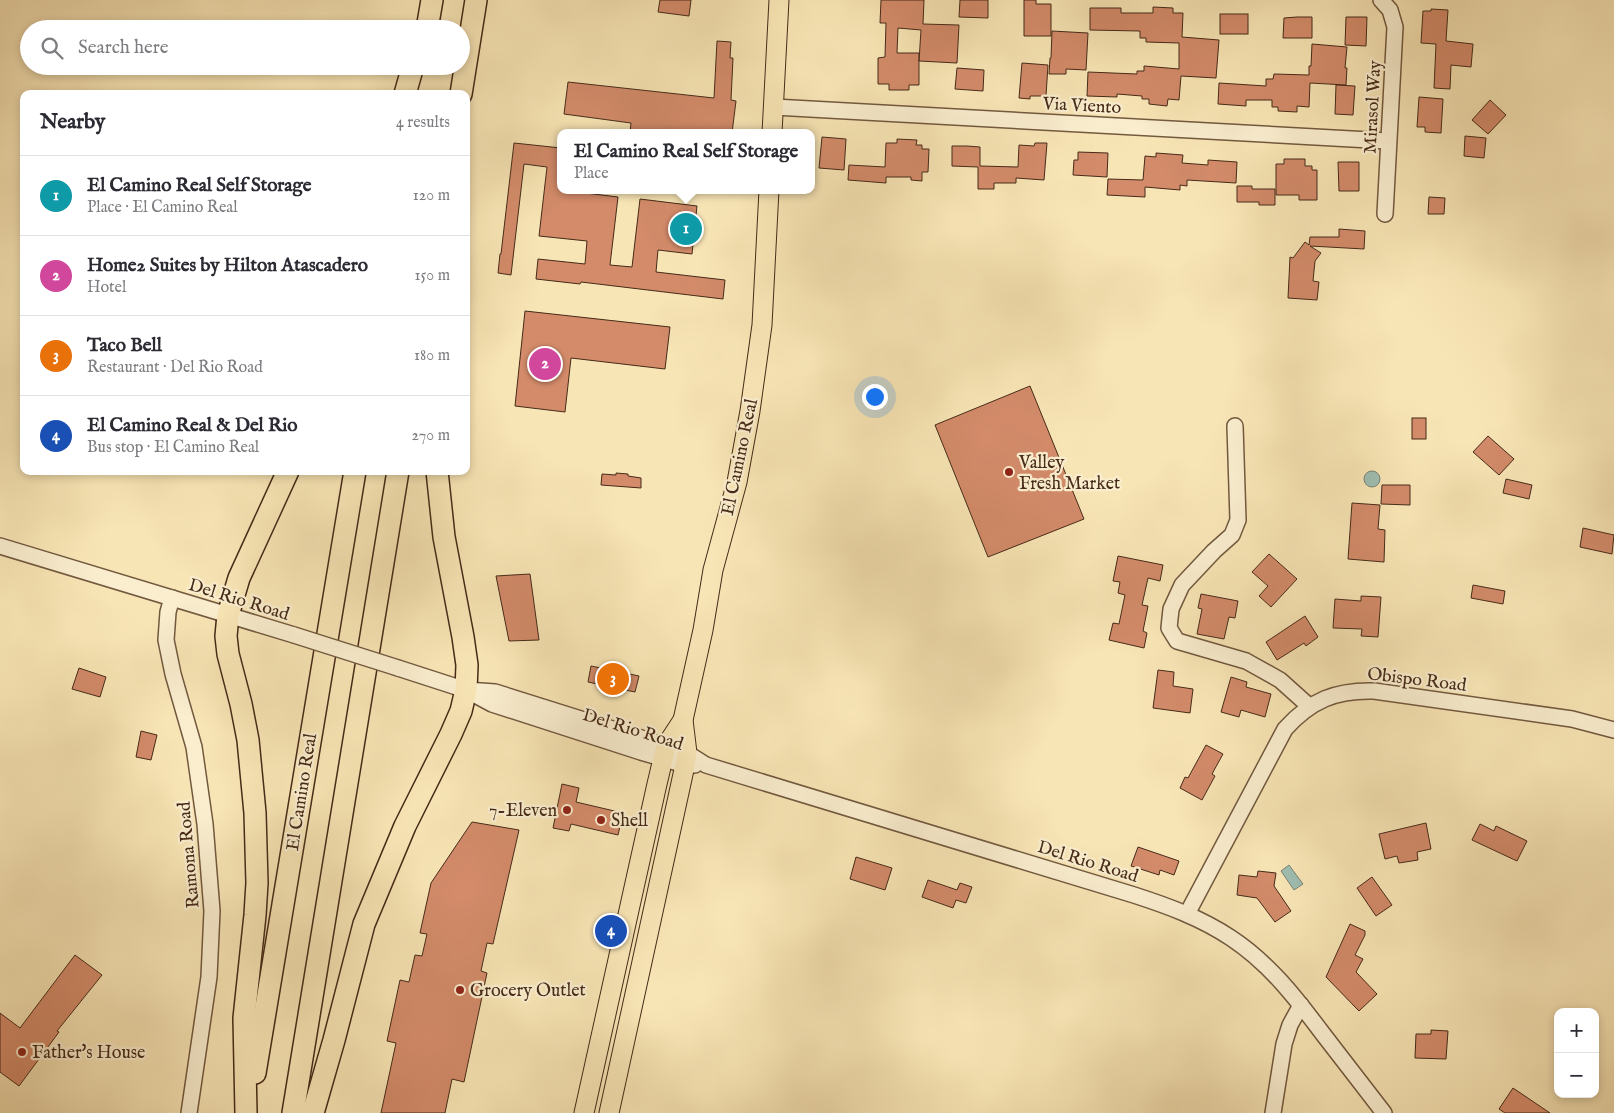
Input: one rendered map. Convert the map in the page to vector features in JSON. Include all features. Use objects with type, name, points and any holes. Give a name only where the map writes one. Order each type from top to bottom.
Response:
[{"type":"highway","points":[[470,38],[476,0]]},
{"type":"highway","points":[[406,90],[410,75]]},
{"type":"highway","points":[[417,90],[419,75]]},
{"type":"highway","points":[[462,90],[464,75]]},
{"type":"highway","points":[[247,1113],[244,1018],[255,915],[256,822],[248,740],[228,654],[226,636],[228,615],[239,578],[286,475]]},
{"type":"highway","name":"El Camino Real","points":[[247,1113],[354,475]]},
{"type":"highway","points":[[293,1113],[397,475]]},
{"type":"highway","points":[[313,1113],[364,924],[401,834],[452,734],[461,711],[466,690],[467,666],[444,537],[437,475]]},
{"type":"main road","points":[[772,129],[779,0]]},
{"type":"main road","name":"El Camino Real","points":[[584,1113],[665,752],[683,720],[703,630],[713,570],[737,482],[750,411],[762,325],[769,194]]},
{"type":"main road","name":"El Camino Real","points":[[609,1113],[686,759],[683,720]]},
{"type":"street","name":"Mirasol Way","points":[[1384,2],[1393,15],[1395,27],[1384,214]]},
{"type":"street","name":"Via Viento","points":[[774,107],[1388,141]]},
{"type":"street","points":[[1236,426],[1238,520],[1232,535],[1182,585],[1171,609],[1169,628],[1177,641],[1246,661],[1280,680],[1309,706]]},
{"type":"street","name":"Del Rio Road","points":[[0,546],[398,668],[466,690],[492,704],[665,752],[1134,895],[1187,914],[1210,925],[1251,953],[1284,984],[1384,1113]]},
{"type":"street","name":"Ramona Road","points":[[172,598],[167,619],[166,640],[173,674],[194,747],[205,824],[212,911],[209,977],[189,1113]]},
{"type":"street","name":"Obispo Road","points":[[1187,914],[1276,743],[1296,716],[1309,706],[1340,693],[1358,690],[1374,691],[1572,719],[1614,730]]},
{"type":"street","points":[[1273,1113],[1284,1044],[1290,1025],[1301,1005]]},
{"type":"shaded area","points":[[1372,471],[1380,479],[1372,487],[1364,479]]},
{"type":"shaded area","points":[[1289,865],[1303,884],[1294,890],[1281,871]]},
{"type":"building","points":[[660,0],[691,0],[689,16],[658,12]]},
{"type":"building","points":[[881,0],[924,0],[923,24],[959,25],[957,63],[919,61],[919,85],[909,85],[909,90],[889,90],[889,84],[878,84],[878,58],[885,57],[886,23],[880,23]],"holes":[[[898,28],[921,30],[919,61],[919,53],[897,53]]]},
{"type":"building","points":[[960,0],[988,0],[988,18],[959,17]]},
{"type":"building","points":[[1024,0],[1036,0],[1036,4],[1051,4],[1051,36],[1024,36]]},
{"type":"building","points":[[1153,7],[1173,8],[1173,13],[1183,13],[1182,37],[1219,40],[1216,78],[1181,76],[1179,100],[1168,99],[1167,106],[1149,104],[1149,99],[1142,99],[1142,96],[1117,94],[1117,97],[1087,96],[1088,72],[1137,74],[1137,71],[1144,71],[1144,66],[1179,69],[1179,43],[1146,42],[1146,38],[1140,38],[1140,31],[1090,30],[1090,8],[1121,8],[1121,13],[1153,13]]},
{"type":"building","points":[[1431,9],[1448,10],[1446,41],[1473,44],[1471,67],[1451,65],[1450,89],[1434,88],[1436,44],[1421,43],[1423,11],[1431,11]]},
{"type":"building","points":[[1220,14],[1248,14],[1248,34],[1220,34]]},
{"type":"building","points":[[1312,17],[1312,38],[1283,38],[1284,18]]},
{"type":"building","points":[[1346,17],[1367,17],[1366,46],[1345,45]]},
{"type":"building","points":[[1052,31],[1088,33],[1086,70],[1066,69],[1066,74],[1049,74]]},
{"type":"building","points":[[717,41],[731,42],[730,58],[733,58],[731,100],[736,101],[732,129],[630,129],[631,123],[564,114],[568,82],[714,98]]},
{"type":"building","points":[[1312,44],[1347,47],[1346,85],[1310,83],[1309,107],[1297,106],[1297,112],[1278,111],[1278,107],[1272,107],[1272,100],[1246,100],[1246,106],[1218,104],[1219,83],[1266,86],[1266,79],[1273,79],[1274,74],[1309,75]]},
{"type":"building","points":[[1022,63],[1048,65],[1046,96],[1030,96],[1030,99],[1019,98]]},
{"type":"building","points":[[957,68],[984,70],[983,91],[955,89]]},
{"type":"building","points":[[1336,85],[1355,86],[1353,115],[1335,114]]},
{"type":"building","points":[[1419,97],[1443,99],[1441,133],[1425,132],[1425,127],[1417,127]]},
{"type":"building","points":[[1490,100],[1506,115],[1488,134],[1472,120]]},
{"type":"building","points":[[1465,136],[1486,138],[1484,158],[1464,156]]},
{"type":"building","points":[[822,137],[846,139],[844,170],[819,168]]},
{"type":"building","points":[[897,139],[917,140],[916,145],[922,145],[922,149],[929,149],[928,172],[922,172],[922,181],[911,180],[911,177],[886,177],[886,183],[848,180],[849,165],[885,167],[886,143],[897,143]]},
{"type":"building","points":[[514,143],[557,148],[557,194],[594,194],[618,197],[610,265],[632,267],[640,199],[697,206],[692,254],[658,250],[656,272],[725,280],[723,299],[581,282],[580,284],[536,279],[538,259],[585,264],[587,241],[539,236],[547,167],[524,164],[511,275],[498,273]]},
{"type":"building","points":[[1035,143],[1047,143],[1044,180],[1016,178],[1016,183],[994,183],[994,189],[978,189],[978,167],[952,166],[952,146],[980,147],[980,166],[1018,167],[1019,145],[1034,146]]},
{"type":"building","points":[[1078,152],[1108,153],[1107,177],[1073,175],[1074,160],[1078,160]]},
{"type":"building","points":[[1156,153],[1183,155],[1182,163],[1208,165],[1208,160],[1237,162],[1236,183],[1187,180],[1187,186],[1180,185],[1180,190],[1145,187],[1145,197],[1107,195],[1108,179],[1143,180],[1145,156],[1156,157]]},
{"type":"building","points":[[1284,159],[1305,159],[1305,166],[1312,166],[1312,170],[1317,170],[1317,200],[1299,200],[1299,195],[1276,195],[1276,164],[1284,164]]},
{"type":"building","points":[[1338,162],[1359,162],[1359,191],[1339,191]]},
{"type":"building","points":[[1237,186],[1252,186],[1252,189],[1275,189],[1275,205],[1259,205],[1259,202],[1237,202]]},
{"type":"building","points":[[1429,197],[1445,198],[1444,214],[1428,214]]},
{"type":"building","points":[[1339,229],[1365,231],[1364,249],[1310,246],[1321,253],[1315,261],[1313,281],[1319,282],[1317,300],[1288,298],[1290,257],[1293,258],[1305,242],[1309,245],[1310,237],[1339,237]]},
{"type":"building","points":[[525,311],[670,327],[665,369],[571,358],[565,412],[515,406]]},
{"type":"building","name":"Valley Fresh Market","points":[[1030,386],[1084,519],[988,557],[935,425]]},
{"type":"building","points":[[1412,418],[1426,418],[1426,439],[1412,439]]},
{"type":"building","points":[[1488,436],[1514,459],[1499,475],[1473,452]]},
{"type":"building","points":[[616,473],[641,478],[641,488],[601,485],[602,474],[616,475]]},
{"type":"building","points":[[1506,479],[1532,485],[1529,499],[1503,493]]},
{"type":"building","points":[[1382,485],[1410,485],[1410,505],[1381,504]]},
{"type":"building","points":[[1352,503],[1380,505],[1378,529],[1385,530],[1384,562],[1348,559]]},
{"type":"building","points":[[1583,528],[1614,535],[1612,554],[1580,547]]},
{"type":"building","points":[[1269,554],[1297,579],[1271,607],[1259,596],[1268,586],[1252,572]]},
{"type":"building","points":[[1118,556],[1163,565],[1160,581],[1148,578],[1142,605],[1148,606],[1143,631],[1147,633],[1144,648],[1109,640],[1113,623],[1119,624],[1125,595],[1118,593],[1120,582],[1113,581]]},
{"type":"building","points":[[530,574],[539,640],[509,641],[496,576]]},
{"type":"building","points":[[1473,585],[1505,591],[1503,604],[1471,598]]},
{"type":"building","points":[[1201,594],[1238,601],[1235,618],[1229,617],[1224,639],[1197,634],[1202,609],[1198,608]]},
{"type":"building","points":[[1361,596],[1381,597],[1378,637],[1361,636],[1362,629],[1333,628],[1335,599],[1361,601]]},
{"type":"building","points":[[1305,616],[1318,637],[1306,646],[1304,643],[1277,660],[1266,642]]},
{"type":"building","points":[[591,666],[639,676],[635,692],[588,682]]},
{"type":"building","points":[[79,668],[106,677],[100,697],[72,689]]},
{"type":"building","points":[[1158,670],[1174,672],[1173,686],[1193,689],[1190,713],[1153,708]]},
{"type":"building","points":[[1231,677],[1247,682],[1246,687],[1271,694],[1265,717],[1241,710],[1239,717],[1221,712]]},
{"type":"building","points":[[141,731],[157,735],[151,760],[136,757]]},
{"type":"building","points":[[1206,745],[1223,754],[1212,774],[1215,776],[1202,800],[1180,788],[1185,777],[1188,778]]},
{"type":"building","points":[[562,784],[579,788],[576,802],[623,813],[618,835],[571,824],[569,831],[553,828]]},
{"type":"building","points":[[472,822],[519,830],[493,944],[487,943],[481,971],[487,973],[464,1082],[452,1079],[445,1113],[381,1113],[396,1043],[387,1041],[400,980],[409,982],[415,955],[422,956],[427,934],[420,933],[431,883]]},
{"type":"building","points":[[1426,823],[1431,849],[1417,852],[1418,860],[1399,863],[1397,856],[1385,859],[1379,834]]},
{"type":"building","points":[[1480,824],[1494,831],[1496,826],[1527,841],[1517,861],[1472,840]]},
{"type":"building","points":[[1138,847],[1179,861],[1174,875],[1160,870],[1159,875],[1131,866]]},
{"type":"building","points":[[856,857],[892,868],[885,890],[850,879]]},
{"type":"building","points":[[1258,871],[1276,873],[1274,886],[1291,911],[1275,922],[1257,898],[1237,895],[1239,875],[1257,877]]},
{"type":"building","points":[[1372,877],[1392,905],[1376,916],[1357,888]]},
{"type":"building","points":[[928,880],[957,890],[960,883],[972,887],[966,903],[956,900],[953,908],[922,897]]},
{"type":"building","points":[[1350,924],[1365,931],[1365,935],[1355,955],[1363,959],[1356,972],[1377,994],[1359,1011],[1326,977]]},
{"type":"building","points":[[75,955],[102,975],[57,1031],[59,1032],[19,1086],[0,1072],[0,1013],[20,1028]]},
{"type":"building","points":[[1431,1030],[1448,1031],[1446,1059],[1415,1058],[1416,1034],[1431,1034]]},
{"type":"building","points":[[1513,1088],[1550,1113],[1505,1113],[1499,1109]]},
{"type":"place","name":"El Camino Real Self Storage","points":[[686,229]]},
{"type":"place","name":"Home2 Suites by Hilton Atascadero","points":[[545,364]]},
{"type":"place","name":"Valley Fresh Market","points":[[1009,472]]},
{"type":"place","name":"Taco Bell","points":[[613,679]]},
{"type":"place","name":"7-Eleven","points":[[567,810]]},
{"type":"place","name":"Shell","points":[[601,820]]},
{"type":"place","name":"El Camino Real & Del Rio","points":[[611,931]]},
{"type":"place","name":"Grocery Outlet","points":[[460,990]]},
{"type":"place","name":"Father's House","points":[[22,1052]]}]
